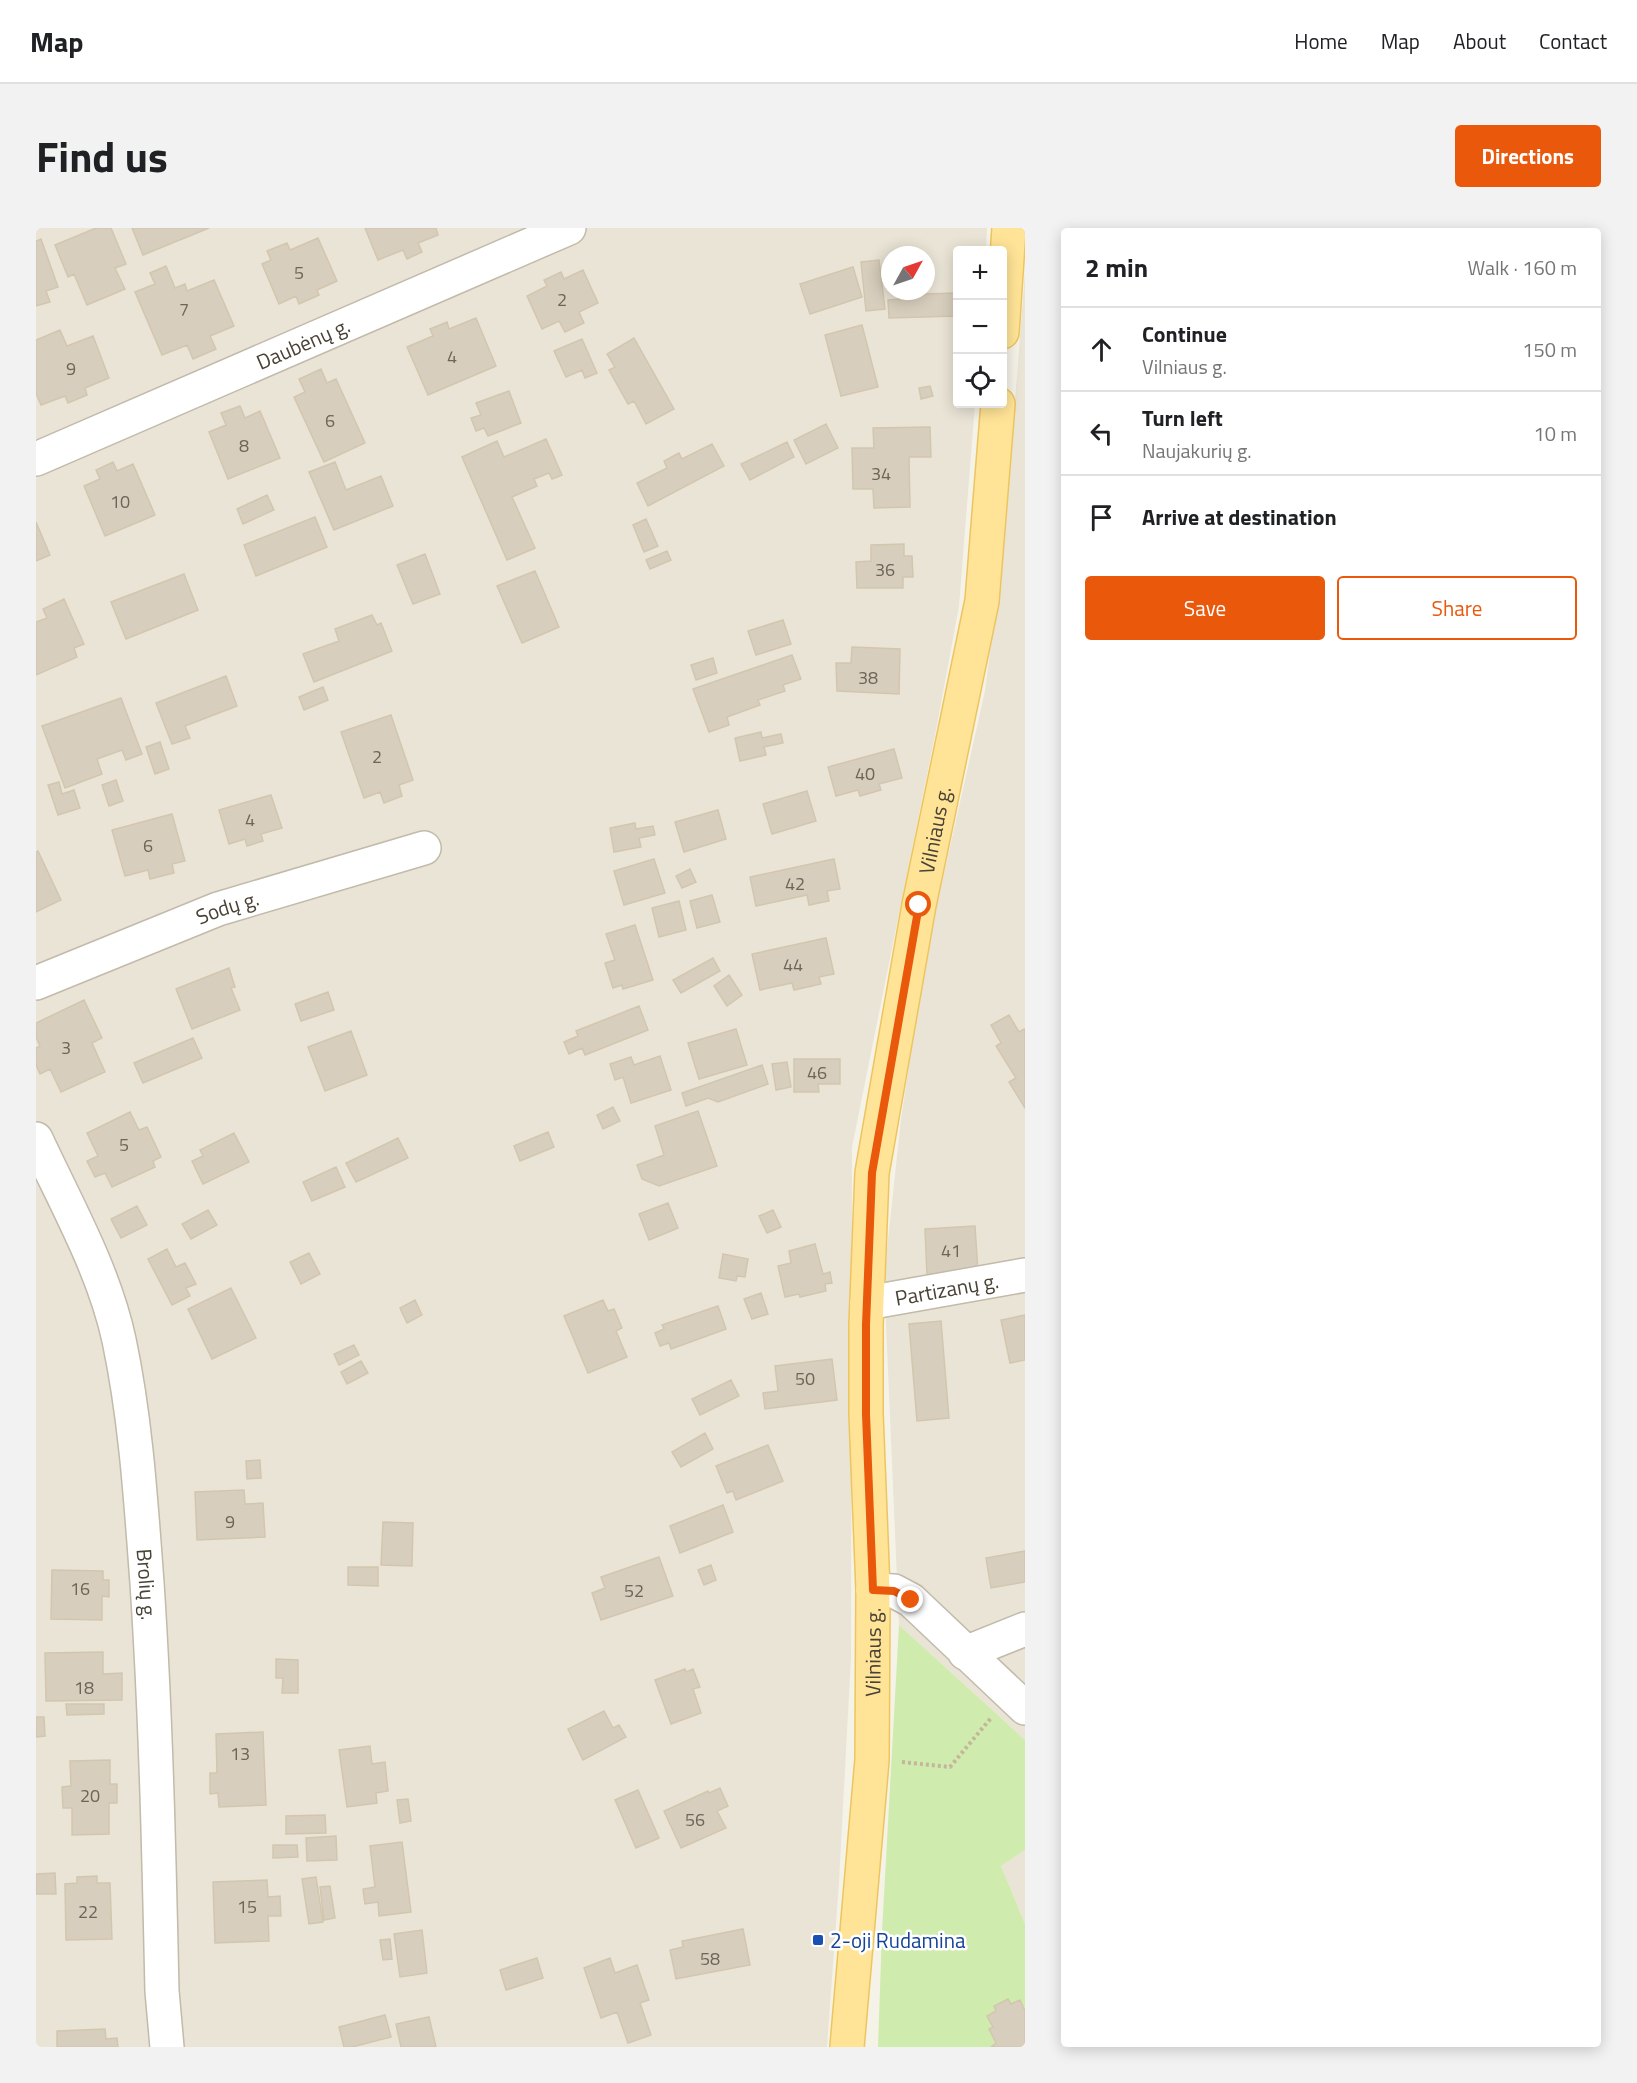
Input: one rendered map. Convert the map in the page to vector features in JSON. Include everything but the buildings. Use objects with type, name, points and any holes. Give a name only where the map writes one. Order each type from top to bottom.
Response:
[{"type":"main road","points":[[1004,300],[1009,228]]},
{"type":"main road","name":"Vilniaus g.","points":[[847,2047],[872,1760],[873,1590],[866,1414],[872,1173],[919,905],[982,601],[998,408]]},
{"type":"street","name":"Daubėnų g.","points":[[36,459],[569,228]]},
{"type":"street","name":"Sodų g.","points":[[36,983],[218,909],[424,848]]},
{"type":"street","name":"Brolių g.","points":[[36,1139],[103,1287],[118,1339],[131,1412],[150,1630],[162,1991],[167,2047]]},
{"type":"street","name":"Partizanų g.","points":[[867,1303],[1025,1275]]},
{"type":"street","points":[[873,1590],[894,1591],[911,1600],[1017,1702]]},
{"type":"street","points":[[965,1653],[1025,1629]]},
{"type":"path","points":[[872,1760],[950,1767],[1017,1702]]},
{"type":"shaded area","points":[[36,228],[987,228],[986,246],[953,246],[953,408],[975,408],[959,606],[852,1147],[851,1657],[839,1882],[827,2047],[36,2047]]},
{"type":"shaded area","points":[[1025,272],[1025,1740],[899,1625],[884,1277],[901,1119],[926,954],[985,691],[1004,542]]},
{"type":"shaded area","points":[[1025,1850],[1025,1924],[1001,1866]]},
{"type":"green space","points":[[899,1625],[1025,1740],[1025,1850],[1001,1866],[1025,1924],[1025,2047],[878,2047]]},
{"type":"place","name":"2-oji Rudamina","points":[[818,1940]]},
{"type":"route","points":[[911,1600],[894,1591],[873,1590],[866,1414],[866,1325],[872,1173],[919,905]]}]
